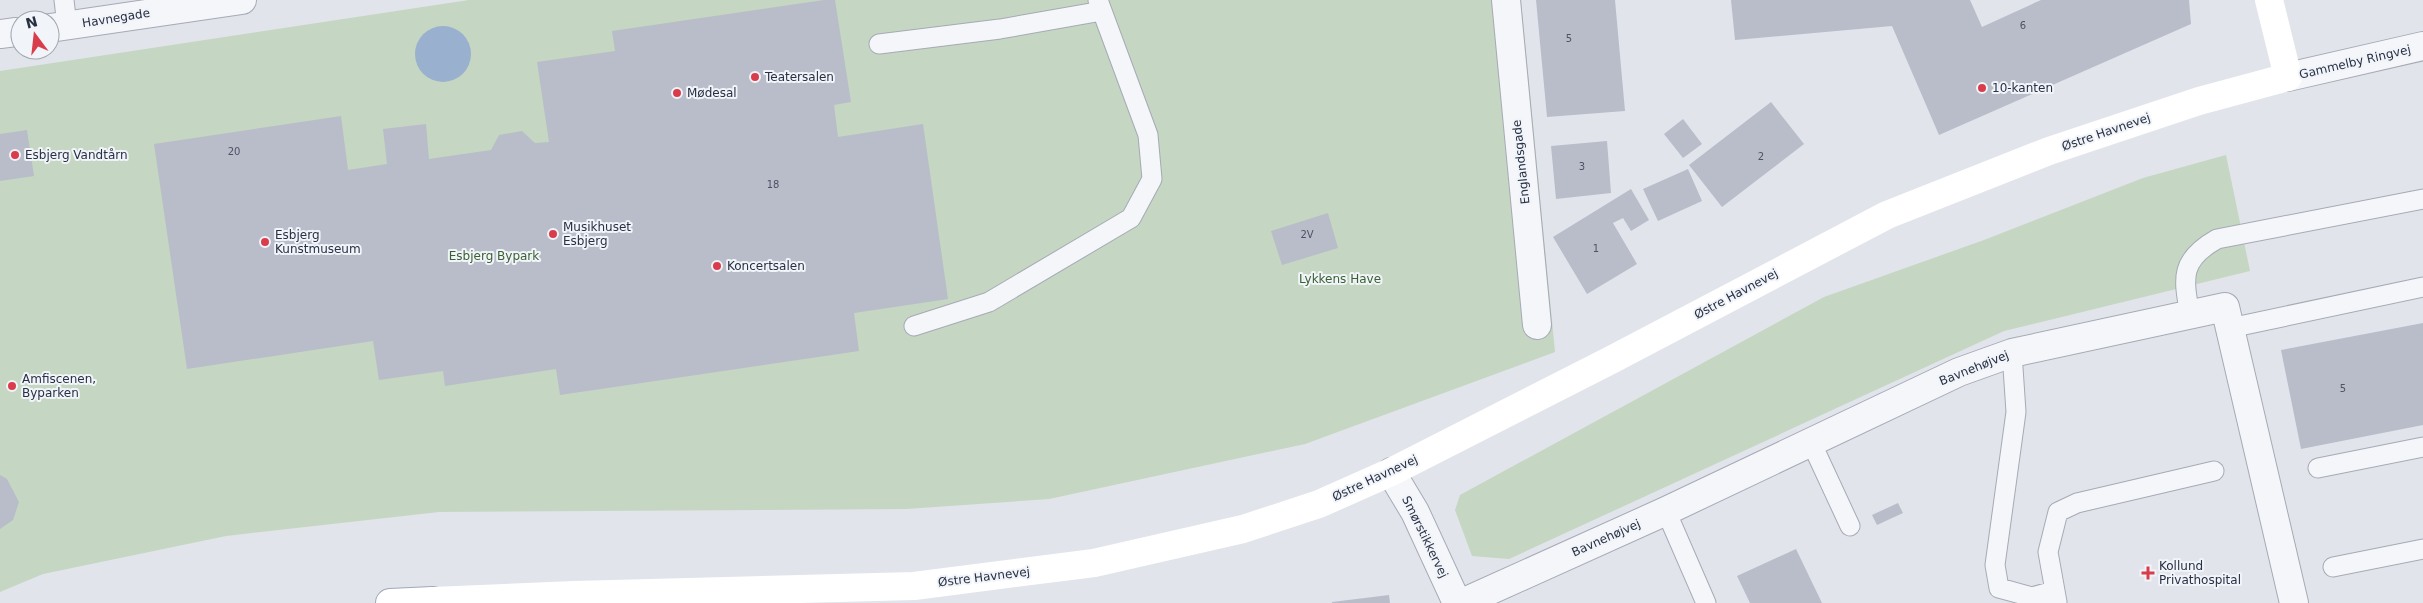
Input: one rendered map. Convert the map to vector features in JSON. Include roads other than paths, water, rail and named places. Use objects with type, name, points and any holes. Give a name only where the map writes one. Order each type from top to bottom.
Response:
[{"type":"main road","points":[[2269,0],[2288,77]]},
{"type":"main road","name":"Østre Havnevej","points":[[390,603],[574,595],[914,594],[1094,563],[1243,529],[1319,504],[1391,472],[1611,360],[1887,215],[2049,151],[2199,101],[2288,77]]},
{"type":"street","name":"Havnegade","points":[[60,18],[242,0]]},
{"type":"street","name":"Englandsgade","points":[[1506,0],[1537,325]]},
{"type":"street","name":"Gammelby Ringvej","points":[[2288,77],[2423,46]]},
{"type":"street","name":"Bavnehøjvej","points":[[1462,603],[1666,511],[1959,372],[2012,353],[2225,307],[2294,603]]},
{"type":"street","name":"Smørstikkervej","points":[[1391,472],[1415,512],[1457,603]]},
{"type":"lane","points":[[879,44],[1000,29],[1100,6],[1148,135],[1152,179],[1131,218],[988,302],[914,326]]},
{"type":"lane","points":[[2190,315],[2184,279],[2190,262],[2201,248],[2217,239],[2423,199]]},
{"type":"lane","points":[[2230,328],[2423,287]]},
{"type":"lane","points":[[2012,353],[2016,412],[1995,565],[1999,588],[2032,597],[2056,597],[2048,552],[2058,512],[2077,503],[2214,471]]},
{"type":"lane","points":[[1811,442],[1850,526]]},
{"type":"lane","points":[[2318,468],[2423,447]]},
{"type":"lane","points":[[1666,511],[1706,603]]},
{"type":"lane","points":[[2333,567],[2423,549]]},
{"type":"water","points":[[437,26],[449,26],[459,30],[467,38],[471,54],[467,70],[459,78],[449,82],[437,82],[427,78],[419,70],[415,60],[415,48],[419,38],[427,30]]},
{"type":"place","name":"Teatersalen","points":[[755,77]]},
{"type":"place","name":"10-kanten","points":[[1982,88]]},
{"type":"place","name":"Mødesal","points":[[677,93]]},
{"type":"place","name":"Esbjerg Vandtårn","points":[[15,155]]},
{"type":"place","name":"Musikhuset Esbjerg","points":[[553,234]]},
{"type":"place","name":"Esbjerg Kunstmuseum","points":[[265,242]]},
{"type":"place","name":"Koncertsalen","points":[[717,266]]},
{"type":"place","name":"Amfiscenen, Byparken","points":[[12,386]]},
{"type":"place","name":"Kollund Privathospital","points":[[2148,573]]},
{"type":"park label","name":"Esbjerg Bypark","points":[[494,256]]},
{"type":"park label","name":"Lykkens Have","points":[[1340,279]]}]
